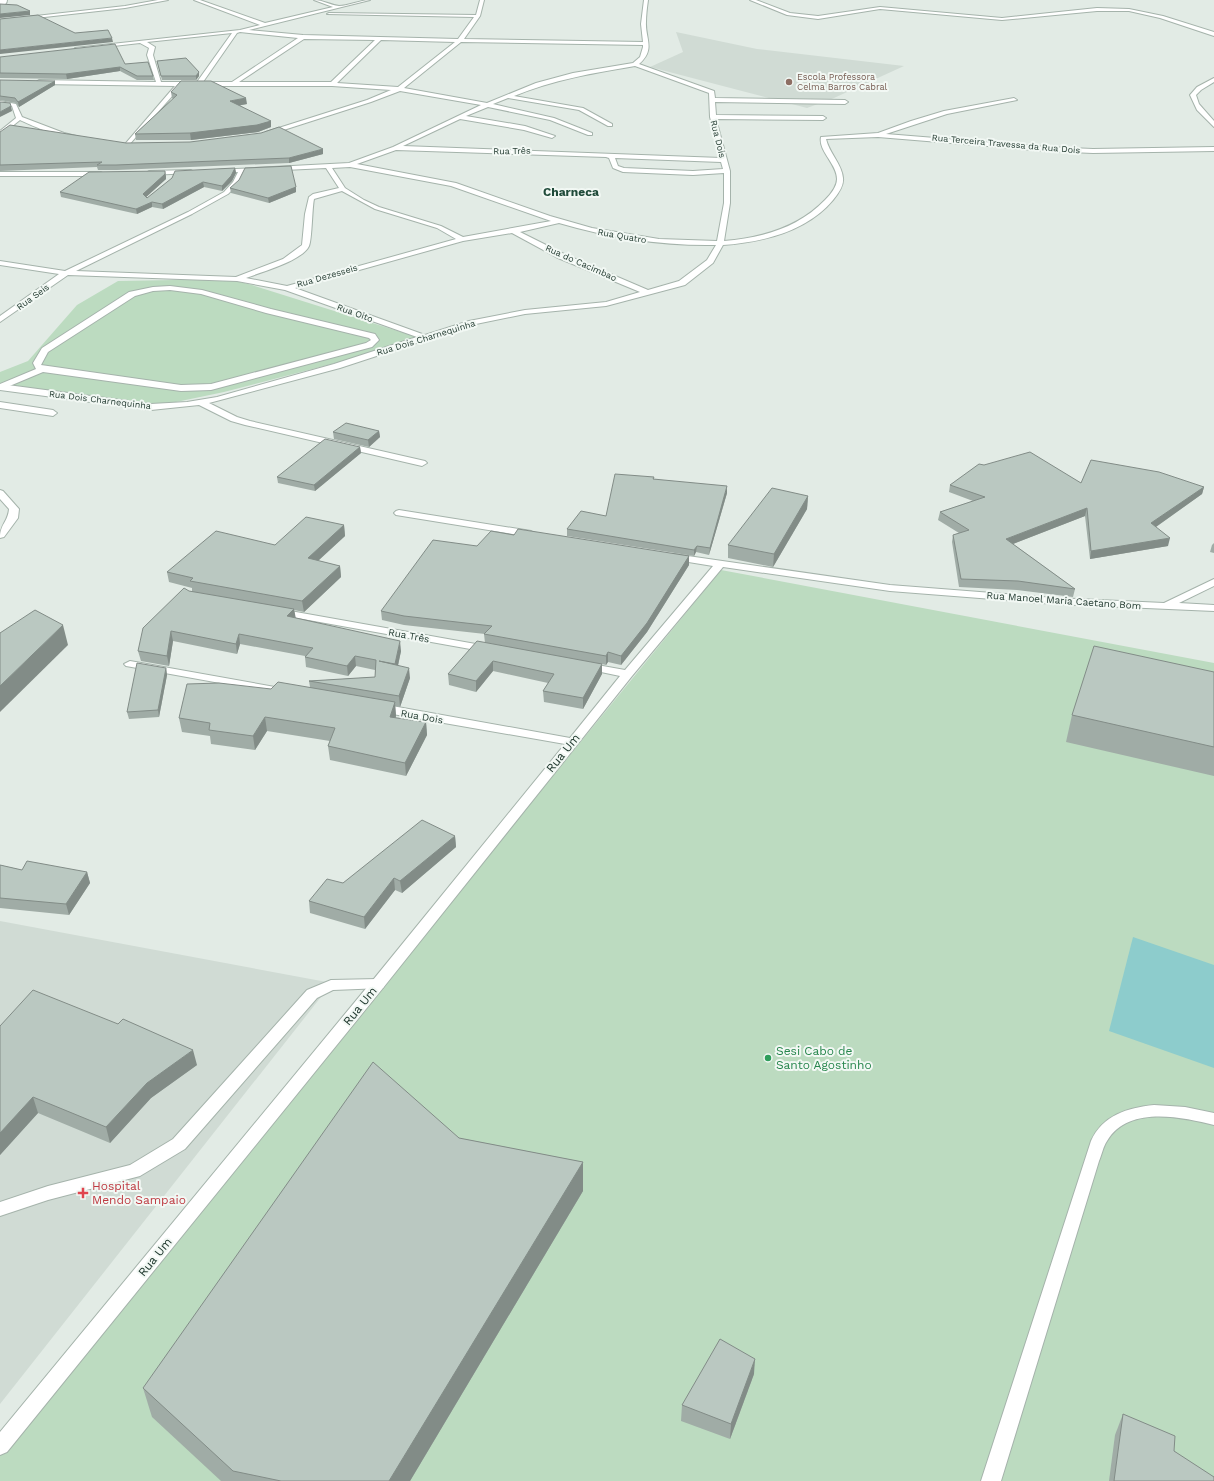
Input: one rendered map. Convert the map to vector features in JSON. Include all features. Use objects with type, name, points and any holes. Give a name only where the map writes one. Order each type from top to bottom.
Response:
[{"type":"street","points":[[0,21],[125,7],[166,0]]},
{"type":"street","points":[[196,0],[263,24]]},
{"type":"street","points":[[316,0],[339,7]]},
{"type":"street","points":[[69,50],[238,31],[368,0]]},
{"type":"street","points":[[259,135],[369,101],[399,89],[460,40],[478,16],[482,0]]},
{"type":"street","points":[[212,171],[350,165],[395,148],[489,105],[552,80],[635,64],[642,58],[646,44],[646,35],[643,24],[646,0]]},
{"type":"street","points":[[752,0],[790,14],[815,18],[882,8],[1016,19],[1091,11],[1130,10],[1157,16],[1214,34]]},
{"type":"street","points":[[310,14],[478,16]]},
{"type":"street","points":[[238,31],[303,37],[646,44]]},
{"type":"street","points":[[199,84],[238,31]]},
{"type":"street","points":[[234,83],[303,37]]},
{"type":"street","points":[[332,84],[379,39]]},
{"type":"street","points":[[140,41],[152,47],[150,55],[159,84]]},
{"type":"street","points":[[635,64],[710,90],[713,100],[845,102]]},
{"type":"street","points":[[1214,80],[1194,92],[1193,97],[1194,102],[1214,125]]},
{"type":"street","points":[[32,82],[332,84],[399,89],[552,118],[590,134]]},
{"type":"street","points":[[121,143],[131,144],[179,84]]},
{"type":"street","points":[[508,97],[581,109],[610,125]]},
{"type":"street","name":"Rua Dois","points":[[713,100],[713,117],[726,171],[727,203],[720,244]]},
{"type":"street","points":[[878,135],[914,120],[944,112],[1014,100]]},
{"type":"street","points":[[0,103],[14,105],[19,118],[63,135],[78,137]]},
{"type":"street","points":[[713,117],[824,118]]},
{"type":"street","points":[[0,134],[19,118]]},
{"type":"street","points":[[459,118],[525,128],[552,136]]},
{"type":"street","name":"Rua Terceira Travessa da Rua Dois","points":[[720,244],[748,241],[772,236],[793,227],[819,211],[840,184],[841,177],[824,145],[823,138],[847,135],[878,135],[1070,150],[1214,149]]},
{"type":"street","name":"Rua Três","points":[[395,148],[490,152],[549,151],[611,156],[724,160]]},
{"type":"street","points":[[611,156],[615,167],[620,170],[693,173],[726,171]]},
{"type":"street","name":"Rua Quatro","points":[[350,165],[455,186],[594,231],[648,240],[720,244]]},
{"type":"street","points":[[328,167],[343,189],[377,208],[439,227],[462,239]]},
{"type":"street","name":"Rua Seis","points":[[0,320],[66,273],[190,213],[226,193],[236,183],[242,170]]},
{"type":"street","points":[[170,181],[172,172]]},
{"type":"street","points":[[145,173],[199,172]]},
{"type":"street","points":[[0,174],[110,174]]},
{"type":"street","points":[[237,279],[290,257],[303,249],[306,245],[308,214],[311,198],[343,189]]},
{"type":"street","name":"Rua Dezesseis","points":[[0,263],[66,273],[237,279],[287,288],[462,239],[513,231],[560,221]]},
{"type":"street","name":"Rua do Cacimbao","points":[[513,231],[561,256],[649,293]]},
{"type":"street","name":"Rua Dois Charnequinha","points":[[0,387],[151,407],[201,403],[337,366],[424,337],[476,322],[525,312],[600,305],[649,293],[678,284],[690,278],[710,261],[720,244]]},
{"type":"street","points":[[0,387],[42,369],[181,388],[211,387],[369,345],[374,340],[372,336],[269,311],[202,292],[170,288],[153,289],[132,294],[46,350],[37,363],[37,366],[42,369]]},
{"type":"street","name":"Rua Oito","points":[[287,288],[424,337]]},
{"type":"street","points":[[201,403],[234,419],[422,463]]},
{"type":"street","points":[[0,405],[53,413]]},
{"type":"street","points":[[0,493],[14,509],[13,518],[0,535]]},
{"type":"street","points":[[399,513],[540,536]]},
{"type":"street","name":"Rua Manoel Maria Caetano Bom","points":[[664,556],[719,565],[890,588],[1056,601],[1214,608]]},
{"type":"street","name":"Rua Um","points":[[0,1446],[378,984],[572,742],[719,565]]},
{"type":"street","points":[[1164,606],[1214,582]]},
{"type":"street","name":"Rua Três","points":[[269,610],[495,650]]},
{"type":"street","points":[[130,664],[300,694]]},
{"type":"street","points":[[573,664],[628,674]]},
{"type":"street","name":"Rua Dois","points":[[370,707],[572,742]]},
{"type":"street","points":[[0,1209],[48,1193],[134,1171],[158,1158],[179,1144],[312,994],[331,985],[378,984]]},
{"type":"street","points":[[991,1481],[1091,1161],[1102,1135],[1121,1118],[1148,1111],[1191,1113],[1214,1119]]},
{"type":"shaded area","name":"Escola Professora Celma Barros Cabral","points":[[676,32],[757,49],[904,66],[834,98],[807,108],[650,67],[683,52]]},
{"type":"shaded area","name":"Hospital Mendo Sampaio","points":[[0,921],[332,983],[0,1404]]},
{"type":"green space","points":[[229,279],[417,337],[347,360],[224,392],[152,407],[0,386],[0,372],[28,361],[77,305],[118,281]]},
{"type":"green space","name":"Sesi Cabo de Santo Agostinho","points":[[721,570],[1214,663],[1214,1481],[0,1481],[0,1453]]},
{"type":"water","points":[[1133,937],[1214,965],[1214,1068],[1109,1031]]},
{"type":"building","points":[[0,4],[17,5],[30,11],[0,14]]},
{"type":"building","points":[[38,15],[75,33],[108,30],[112,38],[0,50],[0,19]]},
{"type":"building","points":[[115,44],[125,64],[148,62],[153,76],[137,76],[120,67],[66,74],[0,73],[0,57]]},
{"type":"building","points":[[186,58],[199,72],[196,76],[161,76],[157,61]]},
{"type":"building","points":[[0,80],[55,81],[18,102],[15,98],[0,96]]},
{"type":"building","points":[[181,81],[211,81],[246,98],[230,101],[271,121],[257,125],[190,133],[135,134],[177,95],[171,92]]},
{"type":"building","points":[[0,102],[10,103],[11,106],[0,112]]},
{"type":"building","points":[[10,125],[126,143],[190,142],[261,133],[279,127],[323,149],[289,158],[116,165],[97,165],[102,162],[0,165],[0,132]]},
{"type":"building","points":[[291,166],[296,187],[268,198],[230,188],[239,180],[245,168]]},
{"type":"building","points":[[235,168],[231,176],[222,186],[203,182],[162,204],[152,202],[136,209],[60,192],[89,172],[165,171],[165,174],[143,194],[147,198],[172,178],[175,171]]},
{"type":"building","points":[[346,423],[379,431],[368,440],[333,432]]},
{"type":"building","points":[[325,439],[360,447],[314,485],[277,477]]},
{"type":"building","points":[[1030,452],[1081,483],[1091,460],[1159,472],[1204,487],[1151,523],[1170,538],[1091,551],[1087,508],[1006,539],[1075,589],[1018,581],[961,579],[953,535],[969,530],[940,512],[985,497],[950,485],[979,464],[984,465]]},
{"type":"building","points":[[615,474],[727,486],[710,548],[697,546],[694,550],[567,529],[581,511],[606,516]]},
{"type":"building","points":[[772,488],[808,496],[774,554],[728,545]]},
{"type":"building","points":[[306,517],[344,525],[308,558],[340,566],[302,601],[190,581],[193,578],[167,572],[216,531],[275,545]]},
{"type":"building","points":[[518,529],[689,556],[647,623],[621,656],[608,652],[606,656],[484,634],[492,626],[404,616],[381,611],[433,540],[477,546],[491,531],[514,535]]},
{"type":"building","points":[[184,588],[189,591],[294,609],[287,616],[400,641],[395,664],[379,661],[409,668],[399,696],[309,681],[375,677],[376,660],[355,656],[347,666],[305,657],[313,648],[239,634],[236,644],[171,631],[167,656],[138,651],[143,628]]},
{"type":"building","points":[[35,610],[63,625],[0,686],[0,633]]},
{"type":"building","points":[[477,641],[602,664],[583,698],[543,691],[554,674],[493,661],[476,681],[448,674]]},
{"type":"building","points":[[1094,646],[1214,672],[1214,747],[1072,715]]},
{"type":"building","points":[[137,663],[166,668],[158,710],[127,712]]},
{"type":"building","points":[[278,682],[395,702],[390,717],[426,722],[405,763],[328,746],[335,728],[265,717],[253,736],[209,730],[210,723],[179,718],[187,684],[219,683],[271,689]]},
{"type":"building","points":[[422,820],[455,836],[400,881],[394,878],[364,917],[309,901],[327,879],[343,883]]},
{"type":"building","points":[[27,861],[87,872],[66,904],[0,898],[0,865],[22,870]]},
{"type":"building","points":[[33,990],[118,1024],[123,1019],[193,1050],[147,1083],[106,1127],[33,1097],[0,1133],[0,1026]]},
{"type":"building","points":[[373,1062],[459,1138],[583,1162],[389,1481],[281,1481],[233,1471],[143,1388]]},
{"type":"building","points":[[720,1339],[755,1359],[731,1424],[682,1405]]},
{"type":"building","points":[[1123,1414],[1175,1436],[1174,1451],[1214,1477],[1214,1481],[1114,1481]]},
{"type":"place","name":"Escola Professora Celma Barros Cabral","points":[[789,82]]},
{"type":"place","name":"Sesi Cabo de Santo Agostinho","points":[[768,1058]]},
{"type":"place","name":"Hospital Mendo Sampaio","points":[[83,1193]]},
{"type":"district","name":"Charneca","points":[[571,192]]}]
